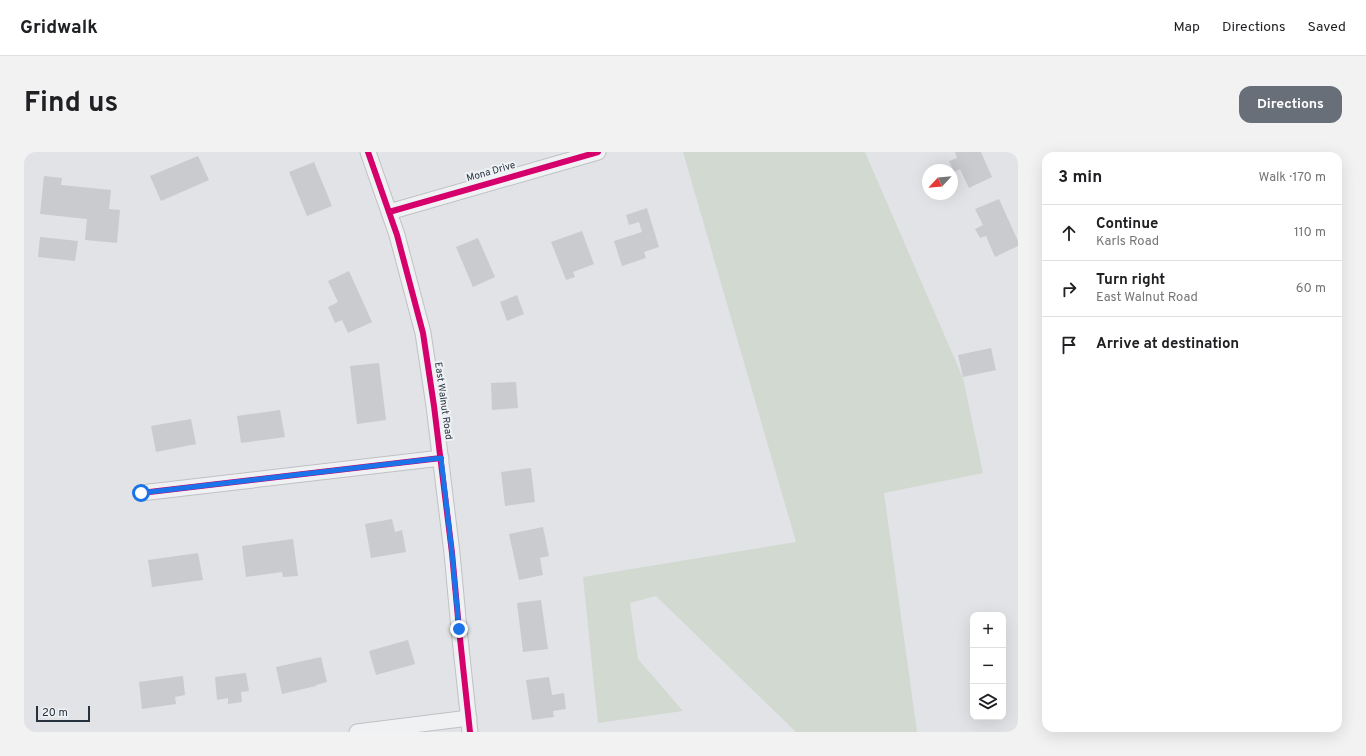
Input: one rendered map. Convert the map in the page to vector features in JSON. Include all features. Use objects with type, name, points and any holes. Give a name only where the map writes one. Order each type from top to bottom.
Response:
[{"type":"street","name":"East Walnut Road","points":[[368,152],[397,235],[423,333],[441,458],[470,725]]},
{"type":"street","name":"Mona Drive","points":[[389,212],[598,152]]},
{"type":"street","points":[[141,493],[441,458]]},
{"type":"street","points":[[357,732],[470,725]]},
{"type":"shaded area","points":[[683,152],[865,152],[963,378],[983,473],[884,493],[917,732],[796,732],[656,596],[630,603],[638,659],[683,711],[598,723],[583,577],[796,542]]},
{"type":"building","points":[[955,152],[981,152],[992,177],[969,188],[960,169],[958,170],[958,164],[950,164],[949,161],[957,158]]},
{"type":"building","points":[[198,156],[209,180],[161,201],[150,176]]},
{"type":"building","points":[[314,162],[332,206],[307,216],[289,172]]},
{"type":"building","points":[[44,176],[62,178],[61,185],[111,190],[109,209],[120,210],[117,243],[85,240],[87,219],[40,214]]},
{"type":"building","points":[[999,199],[1018,241],[1018,246],[995,257],[986,236],[980,238],[975,229],[983,225],[975,209]]},
{"type":"building","points":[[647,208],[659,247],[644,252],[646,258],[622,266],[614,241],[642,232],[639,222],[629,225],[626,215]]},
{"type":"building","points":[[582,231],[594,264],[573,272],[575,277],[566,280],[551,242]]},
{"type":"building","points":[[40,237],[78,241],[75,261],[38,257]]},
{"type":"building","points":[[478,238],[495,277],[473,287],[456,247]]},
{"type":"building","points":[[349,271],[372,322],[348,333],[342,320],[335,323],[328,307],[338,302],[328,281]]},
{"type":"building","points":[[517,295],[524,314],[507,321],[500,302]]},
{"type":"building","points":[[991,348],[996,370],[963,377],[958,355]]},
{"type":"building","points":[[379,363],[386,420],[357,424],[350,366]]},
{"type":"building","points":[[516,382],[518,408],[492,410],[491,383]]},
{"type":"building","points":[[280,410],[285,437],[241,443],[237,416]]},
{"type":"building","points":[[191,419],[196,444],[156,452],[151,426]]},
{"type":"building","points":[[531,468],[535,502],[505,506],[501,472]]},
{"type":"building","points":[[392,519],[395,532],[402,530],[406,552],[371,558],[365,524]]},
{"type":"building","points":[[543,527],[549,556],[540,558],[543,575],[519,580],[509,534]]},
{"type":"building","points":[[293,539],[298,576],[283,577],[282,572],[246,577],[242,546]]},
{"type":"building","points":[[198,553],[203,580],[152,587],[148,560]]},
{"type":"building","points":[[541,600],[548,649],[523,652],[517,603]]},
{"type":"building","points":[[408,640],[415,664],[376,675],[369,651]]},
{"type":"building","points":[[321,657],[327,682],[282,694],[276,667]]},
{"type":"building","points":[[246,673],[249,691],[241,692],[242,702],[228,704],[228,698],[217,700],[215,677]]},
{"type":"building","points":[[183,676],[185,695],[175,697],[176,704],[142,709],[139,682]]},
{"type":"building","points":[[549,677],[552,695],[564,693],[566,709],[553,711],[554,717],[532,720],[526,680]]},
{"type":"cycle path","points":[[368,152],[397,235],[423,333],[434,406],[452,553],[470,732]]},
{"type":"cycle path","points":[[389,212],[598,152]]},
{"type":"cycle path","points":[[141,493],[441,458]]},
{"type":"route","points":[[141,493],[441,458],[459,629]]}]
